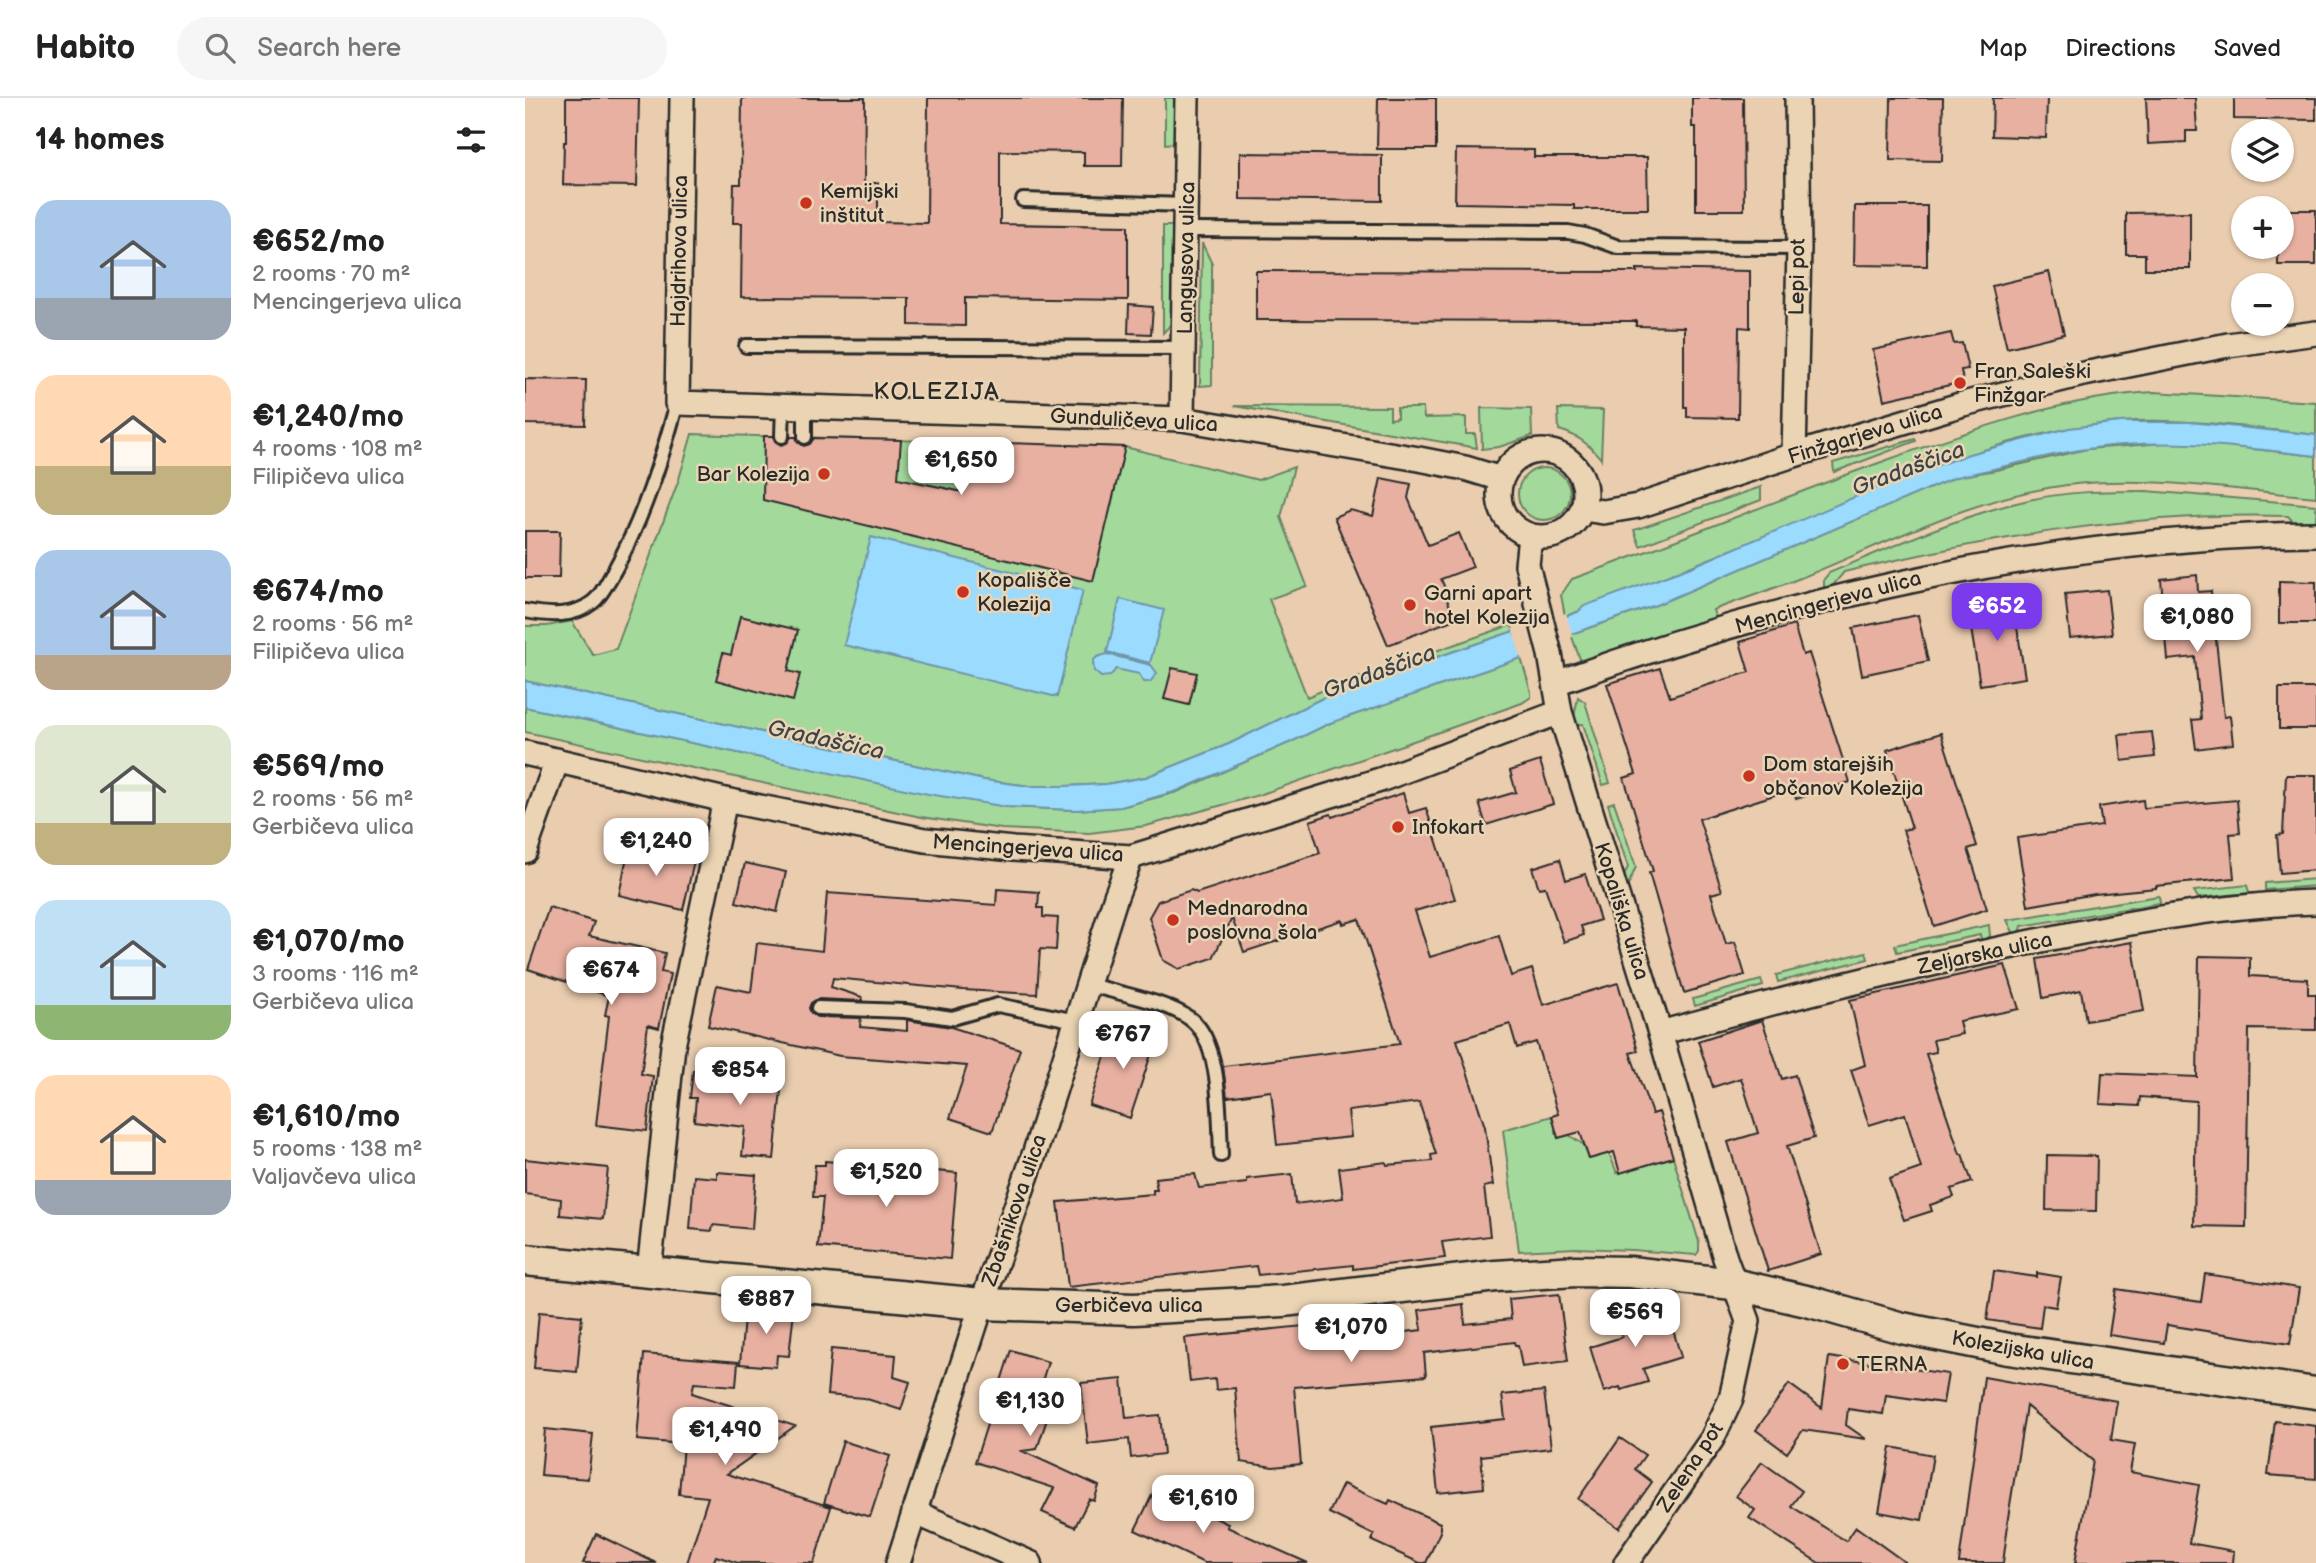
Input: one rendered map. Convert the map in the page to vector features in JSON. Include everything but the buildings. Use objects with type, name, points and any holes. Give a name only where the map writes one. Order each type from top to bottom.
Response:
[{"type":"street","name":"Hajdrihova ulica","points":[[677,403],[682,98]]},
{"type":"street","name":"Langusova ulica","points":[[1182,419],[1188,98]]},
{"type":"street","name":"Lepi pot","points":[[1794,455],[1799,248],[1797,98]]},
{"type":"street","name":"Finžgarjeva ulica","points":[[1583,509],[1603,512],[1638,506],[1963,404],[2079,375],[2228,345],[2316,333]]},
{"type":"street","name":"Gunduličeva ulica","points":[[677,403],[1182,419],[1419,459],[1465,468],[1501,479]]},
{"type":"street","points":[[1544,451],[1557,454],[1569,460],[1584,482],[1583,509],[1571,527],[1562,533],[1530,536],[1519,531],[1503,513],[1499,491],[1501,479],[1508,467],[1518,458],[1544,451]]},
{"type":"street","name":"Mencingerjeva ulica","points":[[1556,683],[1654,650],[1819,602],[1921,577],[2105,549],[2201,539],[2316,534]]},
{"type":"street","name":"Kopališka ulica","points":[[1530,536],[1527,565],[1550,654],[1560,712],[1660,1033],[1733,1284]]},
{"type":"street","name":"Mencingerjeva ulica","points":[[525,752],[725,800],[925,840],[1131,857],[1380,780],[1560,712]]},
{"type":"street","points":[[525,850],[557,760]]},
{"type":"street","points":[[649,1272],[673,1046],[725,800]]},
{"type":"street","name":"Zbašnikova ulica","points":[[898,1563],[1131,857]]},
{"type":"street","name":"Zeljarska ulica","points":[[1660,1033],[1797,995],[1965,956],[2110,927],[2259,904],[2316,902]]},
{"type":"street","name":"Gerbičeva ulica","points":[[525,1260],[982,1304],[1134,1309],[1283,1301],[1496,1276],[1576,1271],[1655,1274],[1733,1284]]},
{"type":"street","name":"Kolezijska ulica","points":[[1733,1284],[1811,1302],[1902,1328],[2008,1349],[2316,1393]]},
{"type":"street","name":"Zelena pot","points":[[1626,1563],[1712,1439],[1731,1399],[1748,1321],[1733,1284]]},
{"type":"street","points":[[914,1512],[1030,1563]]},
{"type":"lane","points":[[1023,200],[1186,205]]},
{"type":"lane","points":[[1187,230],[1568,232],[1618,247],[1799,248]]},
{"type":"lane","points":[[746,346],[1185,348]]},
{"type":"lane","points":[[525,611],[555,615],[579,610],[594,601],[606,586],[634,535],[677,403]]},
{"type":"lane","points":[[782,436],[794,407]]},
{"type":"lane","points":[[794,407],[804,437]]},
{"type":"lane","points":[[1087,984],[1172,1008],[1192,1019],[1203,1034],[1213,1056],[1221,1155]]},
{"type":"lane","points":[[818,1008],[905,1011],[953,1018],[998,1005],[1076,1021]]},
{"type":"green space","points":[[1165,98],[1175,98],[1174,143],[1165,144]]},
{"type":"green space","points":[[1163,226],[1173,226],[1173,322],[1163,333]]},
{"type":"green space","points":[[1202,243],[1212,264],[1212,385],[1200,386]]},
{"type":"green space","points":[[2154,392],[2316,402],[2316,435],[2218,424],[2144,421],[2084,426],[2014,441],[1912,475],[1565,616],[1561,595],[1572,579],[1847,474],[2019,417],[2087,400]]},
{"type":"green space","points":[[1234,406],[1390,407],[1390,419],[1397,418],[1397,408],[1423,408],[1424,418],[1466,417],[1466,434],[1475,434],[1477,448]]},
{"type":"green space","points":[[1481,408],[1531,409],[1532,436],[1499,447],[1482,449]]},
{"type":"green space","points":[[1558,409],[1603,410],[1601,459],[1582,441],[1559,430]]},
{"type":"green space","name":"Kopališče Kolezija","points":[[692,434],[1125,447],[1258,480],[1294,467],[1281,517],[1307,586],[1269,599],[1307,697],[1511,625],[1514,631],[1337,691],[1229,744],[1146,777],[1106,784],[1030,786],[984,780],[525,681],[525,626],[547,626],[572,621],[593,655],[616,649],[679,479]]},
{"type":"green space","points":[[1915,439],[1916,441],[1834,472],[1833,463]]},
{"type":"green space","points":[[2177,442],[2316,456],[2316,497],[2129,482],[2098,482],[2032,491],[1932,522],[1803,577],[1713,610],[1717,622],[1581,662],[1571,634],[1656,605],[1956,477],[2087,449]]},
{"type":"green space","points":[[1544,468],[1554,470],[1562,476],[1568,484],[1568,504],[1562,512],[1554,518],[1544,520],[1534,518],[1526,512],[1520,504],[1518,494],[1520,484],[1526,476],[1534,470]]},
{"type":"green space","points":[[1761,487],[1761,500],[1640,546],[1634,530]]},
{"type":"green space","points":[[2146,491],[2316,505],[2316,526],[2298,527],[2288,516],[2232,516],[2176,518],[2064,529],[1953,548],[1844,572],[1830,589],[1824,591],[1824,579],[1829,573],[1927,532],[2003,506],[2058,495]]},
{"type":"green space","points":[[1521,658],[1531,692],[1531,697],[1522,703],[1259,795],[1146,826],[1089,833],[1002,829],[921,817],[525,732],[525,707],[1007,807],[1075,810],[1121,807],[1177,792],[1330,723]]},
{"type":"green space","points":[[1578,697],[1585,702],[1610,783],[1603,785],[1583,724],[1575,725]]},
{"type":"green space","points":[[1614,802],[1636,867],[1627,888],[1623,878],[1628,867],[1608,804]]},
{"type":"green space","points":[[2316,879],[2316,886],[2265,890],[2265,883]]},
{"type":"green space","points":[[2247,885],[2249,893],[2198,898],[2194,891]]},
{"type":"green space","points":[[2159,896],[2160,903],[2022,926],[2020,934],[2014,934],[2007,920]]},
{"type":"green space","points":[[1989,925],[1990,936],[1982,942],[1980,935],[1897,952],[1895,945]]},
{"type":"green space","points":[[1866,952],[1868,959],[1778,982],[1776,975]]},
{"type":"green space","points":[[1761,980],[1763,986],[1695,1006],[1693,999]]},
{"type":"green space","points":[[1552,1116],[1558,1138],[1569,1135],[1584,1145],[1589,1159],[1609,1153],[1617,1173],[1673,1157],[1699,1242],[1696,1255],[1576,1248],[1519,1251],[1503,1130]]},
{"type":"water","points":[[2121,422],[2189,422],[2316,435],[2316,456],[2201,445],[2116,445],[2070,452],[1956,477],[1656,605],[1521,651],[1521,658],[1330,723],[1177,791],[1121,807],[1075,810],[1007,807],[928,794],[525,707],[525,681],[984,780],[1030,786],[1066,786],[1106,784],[1146,777],[1229,744],[1337,691],[1514,631],[1515,635],[1578,612],[1584,606],[1691,567],[1883,485],[1969,454],[2069,428]]},
{"type":"water","points":[[871,537],[1083,590],[1057,697],[844,645]]},
{"type":"water","points":[[1120,599],[1164,610],[1150,663],[1107,652]]},
{"type":"water","points":[[1107,654],[1151,665],[1157,673],[1150,682],[1144,682],[1139,674],[1116,669],[1110,676],[1101,677],[1094,671],[1093,661]]},
{"type":"pier","points":[[1566,613],[1573,637],[1524,653],[1522,661],[1512,628],[1517,630]]},
{"type":"place","name":"Kemijski inštitut","points":[[806,203]]},
{"type":"place","name":"Fran Saleški Finžgar","points":[[1960,383]]},
{"type":"place","name":"Bar Kolezija","points":[[824,474]]},
{"type":"place","name":"Kopališče Kolezija","points":[[963,592]]},
{"type":"place","name":"Garni apart hotel Kolezija","points":[[1410,605]]},
{"type":"place","name":"Dom starejših občanov Kolezija","points":[[1749,776]]},
{"type":"place","name":"Infokart","points":[[1398,827]]},
{"type":"place","name":"Mednarodna poslovna šola","points":[[1173,920]]},
{"type":"place","name":"TERNA","points":[[1843,1364]]},
{"type":"district","name":"KOLEZIJA","points":[[937,391]]},
{"type":"water label","name":"Gradaščica","points":[[1908,468]]},
{"type":"water label","name":"Gradaščica","points":[[1379,671]]},
{"type":"water label","name":"Gradaščica","points":[[826,739]]}]
